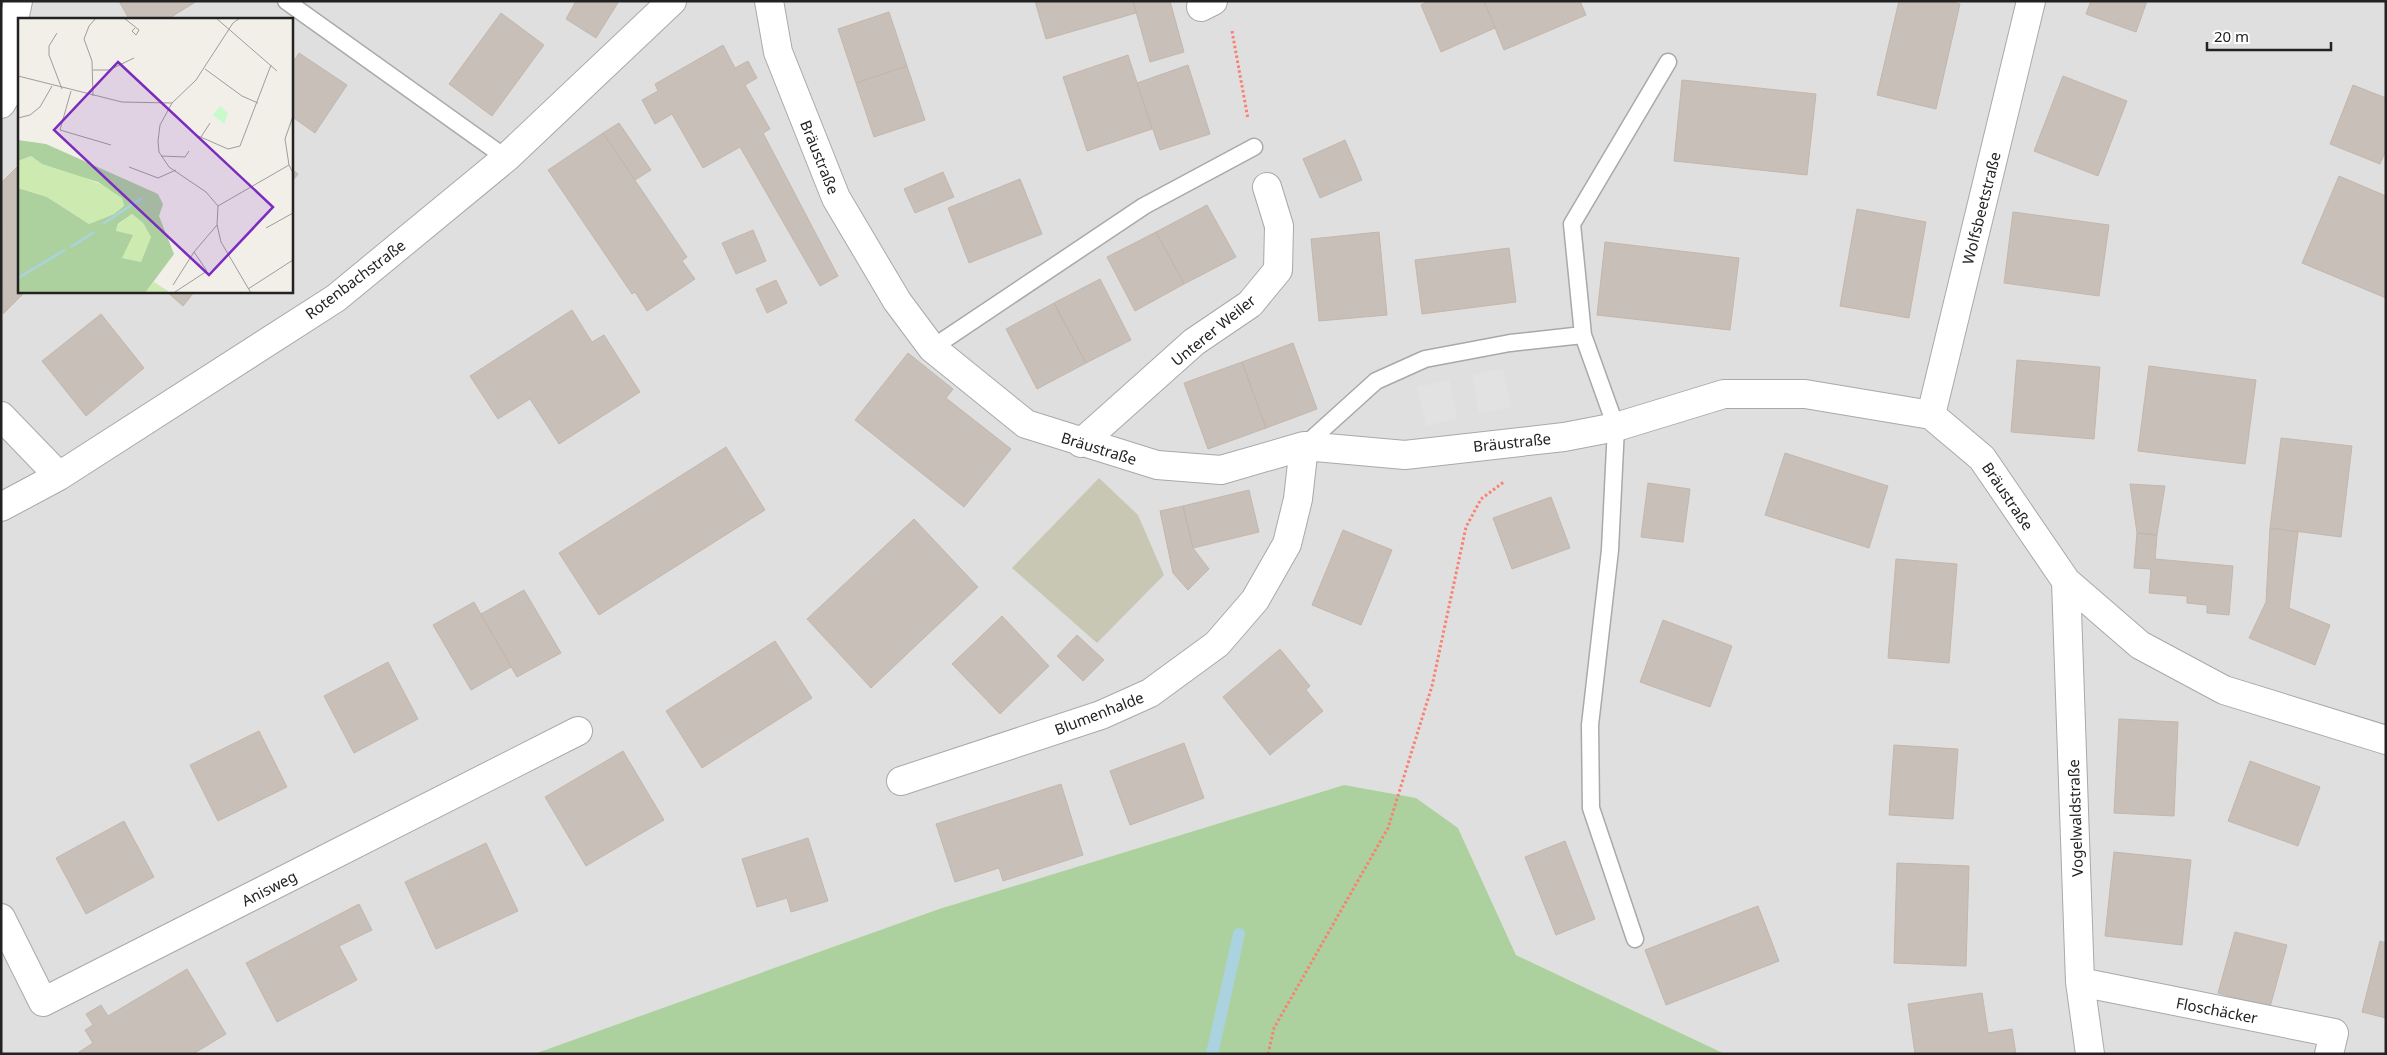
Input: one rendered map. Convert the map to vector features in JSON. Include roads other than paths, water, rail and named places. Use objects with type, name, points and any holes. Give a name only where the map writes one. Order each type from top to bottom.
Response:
[{"type":"street","points":[[1,104],[9,91],[11,34],[18,1]]},
{"type":"street","name":"Rotenbachstraße","points":[[1,507],[59,476],[336,298],[506,158],[672,1]]},
{"type":"street","name":"Bräustraße","points":[[768,1],[778,52],[836,198],[897,302],[932,348],[1026,424],[1157,466],[1221,470],[1304,446],[1405,455],[1564,436],[1616,427],[1724,394],[1805,394],[1931,415],[1982,458],[2066,581],[2140,645],[2224,690],[2386,740]]},
{"type":"street","name":"Wolfsbeetstraße","points":[[1931,415],[2031,1]]},
{"type":"street","name":"Unterer Weiler","points":[[1081,443],[1194,342],[1250,304],[1278,270],[1279,226],[1267,186]]},
{"type":"street","points":[[1,416],[59,476]]},
{"type":"street","name":"Blumenhalde","points":[[901,782],[1101,715],[1150,693],[1217,644],[1255,600],[1287,544],[1298,499],[1304,446]]},
{"type":"street","name":"Vogelwaldstraße","points":[[2066,581],[2080,982],[2090,1054]]},
{"type":"street","name":"Anisweg","points":[[1,918],[43,1002],[578,731]]},
{"type":"street","name":"Floschäcker","points":[[2080,982],[2334,1033],[2329,1054]]},
{"type":"lane","points":[[286,1],[506,158]]},
{"type":"lane","points":[[1635,939],[1591,808],[1590,726],[1610,550],[1616,427],[1583,335],[1572,224],[1668,62]]},
{"type":"lane","points":[[932,348],[1144,206],[1254,148]]},
{"type":"lane","points":[[1304,446],[1376,381],[1425,359],[1510,343],[1583,335]]},
{"type":"waterway","points":[[1212,1054],[1239,934]]}]
